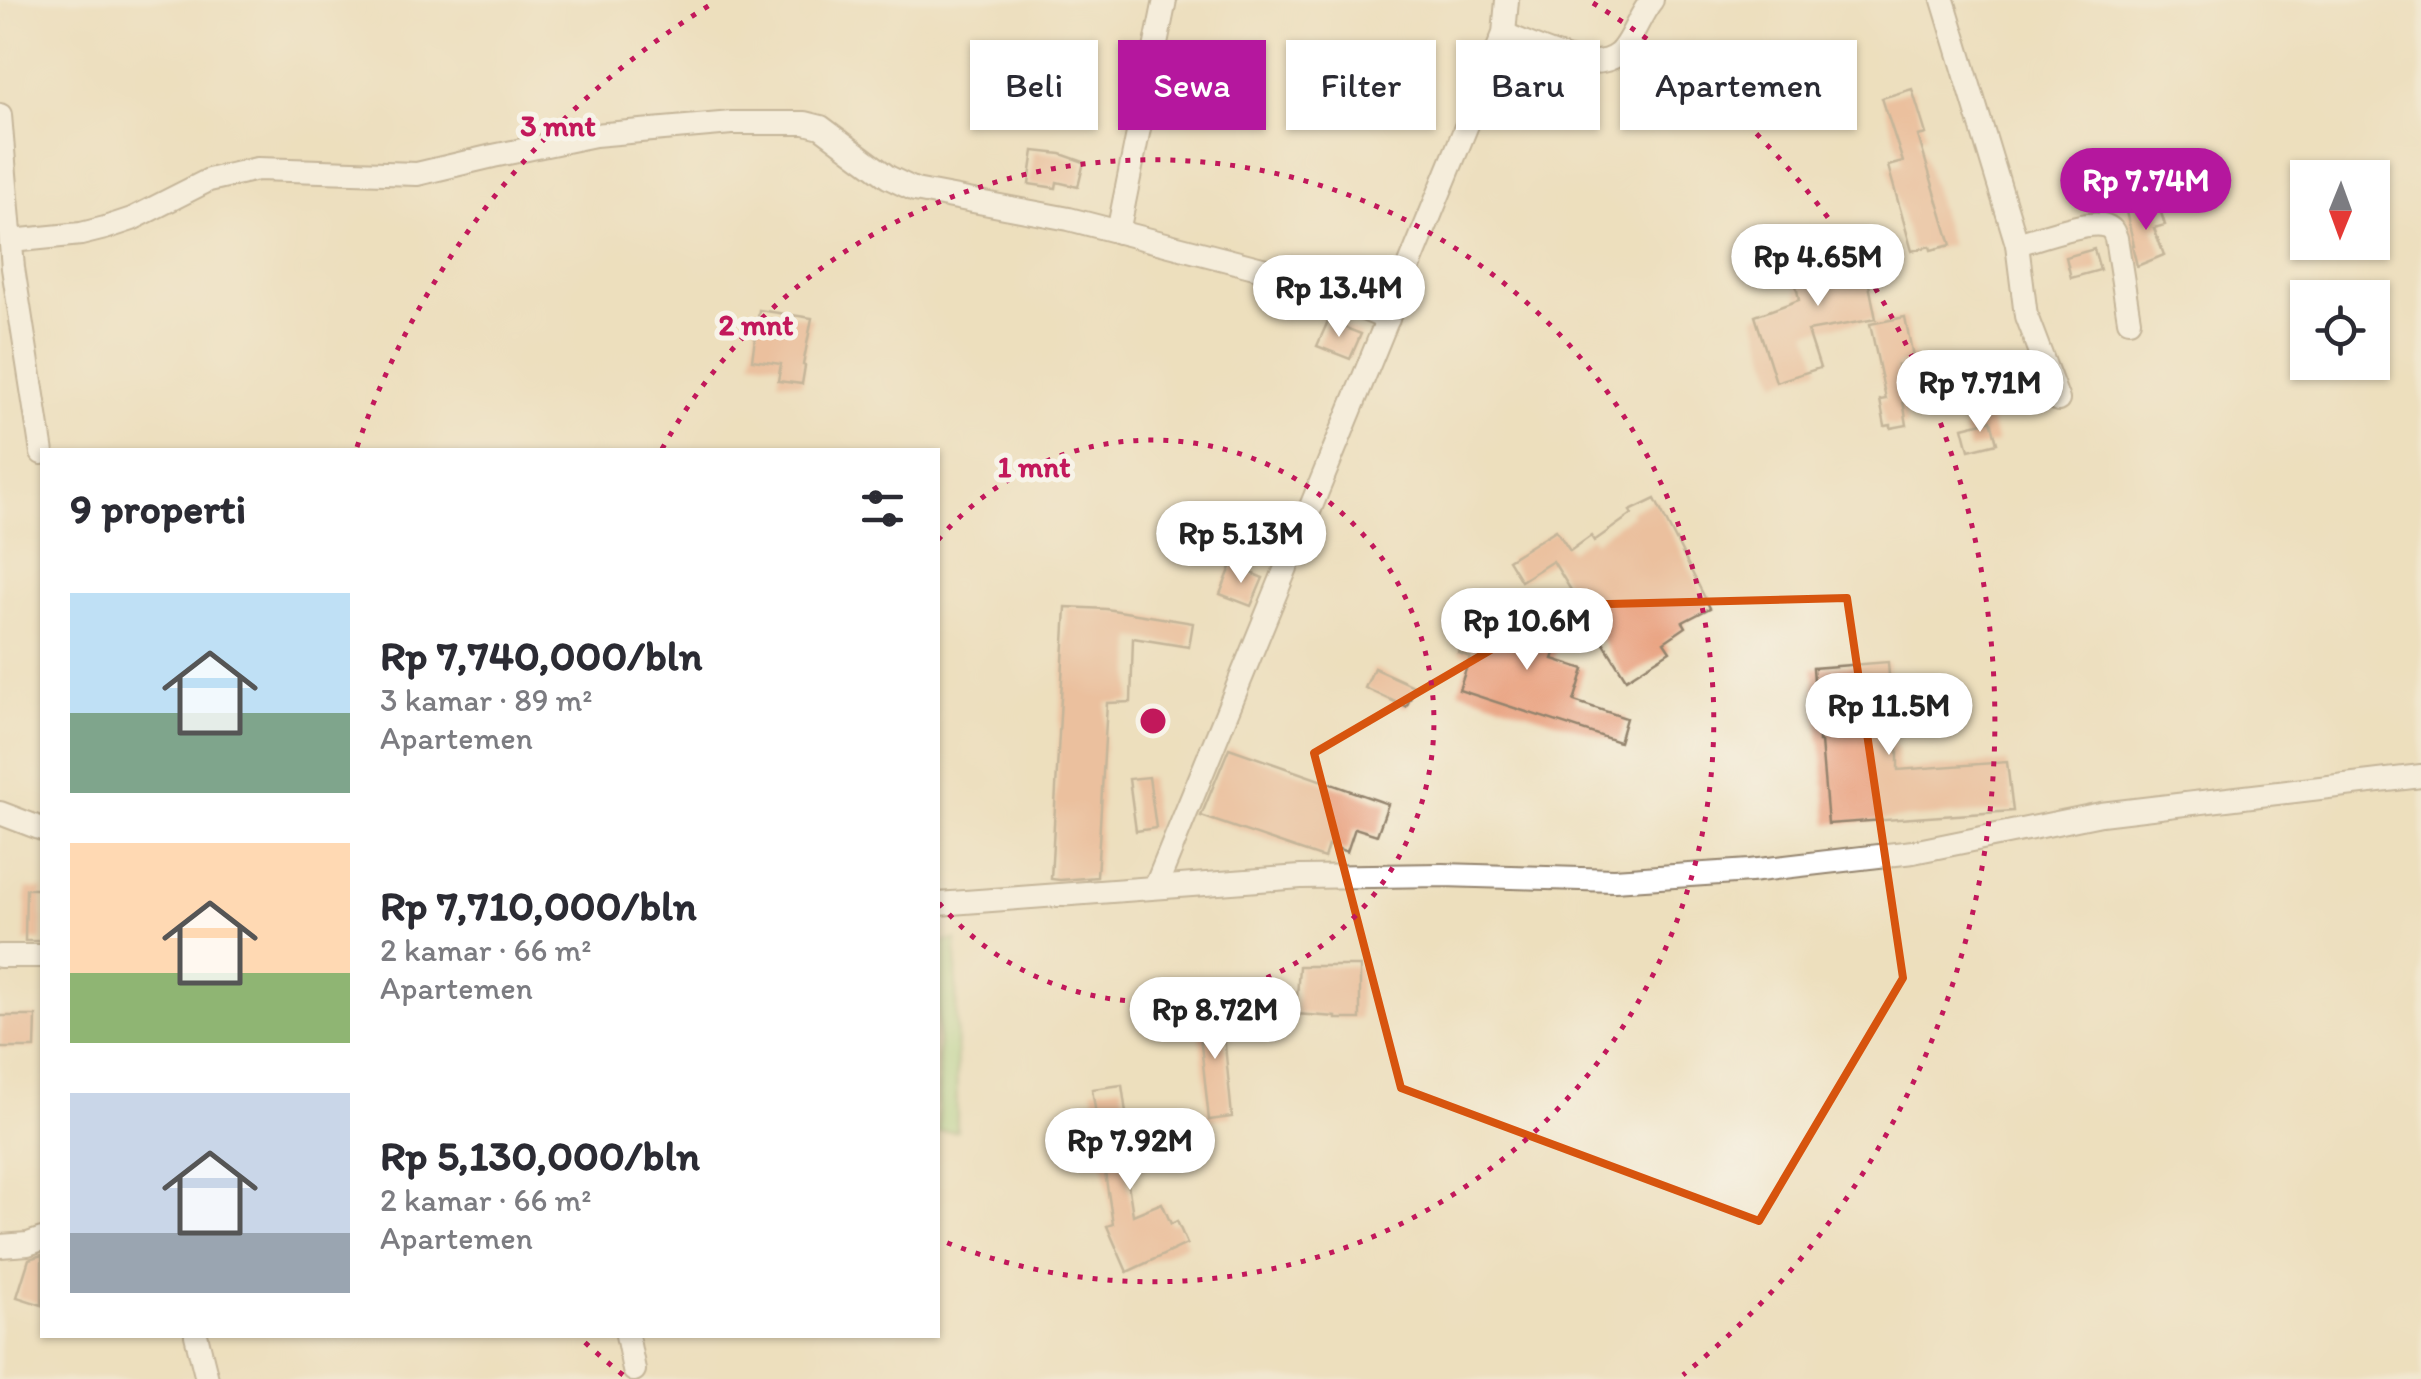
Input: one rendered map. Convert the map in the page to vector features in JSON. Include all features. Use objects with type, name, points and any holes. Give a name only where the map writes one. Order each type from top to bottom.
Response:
[{"type":"street","points":[[1118,232],[1164,0]]},
{"type":"street","points":[[1156,886],[1504,34],[1507,0]]},
{"type":"street","points":[[1504,34],[1574,61],[1597,62],[1618,53],[1652,0]]},
{"type":"street","points":[[1942,0],[2017,244],[2026,316],[2058,400]]},
{"type":"street","points":[[0,116],[11,241],[41,448]]},
{"type":"street","points":[[11,241],[105,228],[132,219],[209,180],[256,169],[418,174],[596,135],[750,123],[805,123],[821,127],[888,177],[915,190],[1069,220],[1270,272],[1388,319]]},
{"type":"street","points":[[2017,244],[2085,226],[2110,228],[2116,238],[2129,320]]},
{"type":"street","points":[[940,904],[1301,877],[1443,874],[1614,880],[1750,870],[1913,852],[2101,814],[2421,776]]},
{"type":"street","points":[[0,813],[40,828]]},
{"type":"street","points":[[0,956],[40,956]]},
{"type":"street","points":[[0,1246],[40,1241]]},
{"type":"street","points":[[197,1338],[207,1379]]},
{"type":"street","points":[[628,1338],[634,1370]]},
{"type":"highlighted area","points":[[1847,598],[1903,978],[1759,1221],[1401,1088],[1314,753],[1568,605]]},
{"type":"green space","points":[[956,940],[957,1131],[940,1132],[940,943]]},
{"type":"building","points":[[1912,89],[1926,134],[1918,136],[1951,245],[1931,250],[1930,246],[1912,251],[1888,166],[1903,162],[1882,98]]},
{"type":"building","points":[[1034,151],[1084,162],[1078,187],[1057,182],[1056,188],[1029,184]]},
{"type":"building","points":[[2158,203],[2165,225],[2154,228],[2164,255],[2137,266],[2126,212]]},
{"type":"building","points":[[1881,248],[1885,266],[1866,270],[1876,319],[1808,331],[1820,368],[1776,382],[1755,316],[1799,300],[1792,265]]},
{"type":"building","points":[[2094,249],[2100,270],[2071,278],[2066,257]]},
{"type":"building","points":[[759,310],[812,318],[802,384],[778,381],[781,364],[752,360]]},
{"type":"building","points":[[1905,317],[1914,362],[1897,365],[1907,425],[1891,428],[1885,426],[1880,400],[1886,399],[1870,324]]},
{"type":"building","points":[[1328,321],[1361,334],[1350,359],[1317,346]]},
{"type":"building","points":[[1991,420],[1997,443],[1969,450],[1963,427]]},
{"type":"building","points":[[1655,499],[1710,608],[1683,622],[1686,627],[1664,642],[1670,651],[1626,679],[1553,561],[1521,581],[1508,560],[1556,530],[1570,551],[1591,536],[1594,541],[1632,514],[1630,511]]},
{"type":"building","points":[[1232,565],[1263,578],[1251,606],[1220,594]]},
{"type":"building","points":[[1475,601],[1561,637],[1553,659],[1584,669],[1574,701],[1626,718],[1619,742],[1459,690],[1470,657],[1459,653]]},
{"type":"building","points":[[1066,607],[1106,609],[1193,623],[1189,647],[1133,638],[1131,702],[1107,703],[1097,877],[1060,880],[1051,879]]},
{"type":"building","points":[[1888,662],[1898,770],[2007,762],[2013,811],[1828,824],[1813,668]]},
{"type":"building","points":[[1374,668],[1416,687],[1406,707],[1365,688]]},
{"type":"building","points":[[1229,748],[1388,804],[1377,835],[1355,828],[1347,852],[1328,845],[1324,858],[1201,816]]},
{"type":"building","points":[[1149,777],[1156,828],[1136,831],[1129,779]]},
{"type":"building","points":[[26,889],[40,889],[40,941],[25,941]]},
{"type":"building","points":[[1299,966],[1360,966],[1360,1019],[1296,1014]]},
{"type":"building","points":[[1221,1004],[1232,1117],[1209,1120],[1197,1007]]},
{"type":"building","points":[[0,1016],[36,1016],[35,1048],[0,1048]]},
{"type":"building","points":[[1122,1085],[1126,1113],[1117,1114],[1133,1215],[1162,1203],[1171,1224],[1177,1221],[1187,1244],[1127,1272],[1107,1226],[1113,1224],[1092,1089]]},
{"type":"building","points":[[40,1256],[40,1304],[17,1297],[29,1259]]}]
